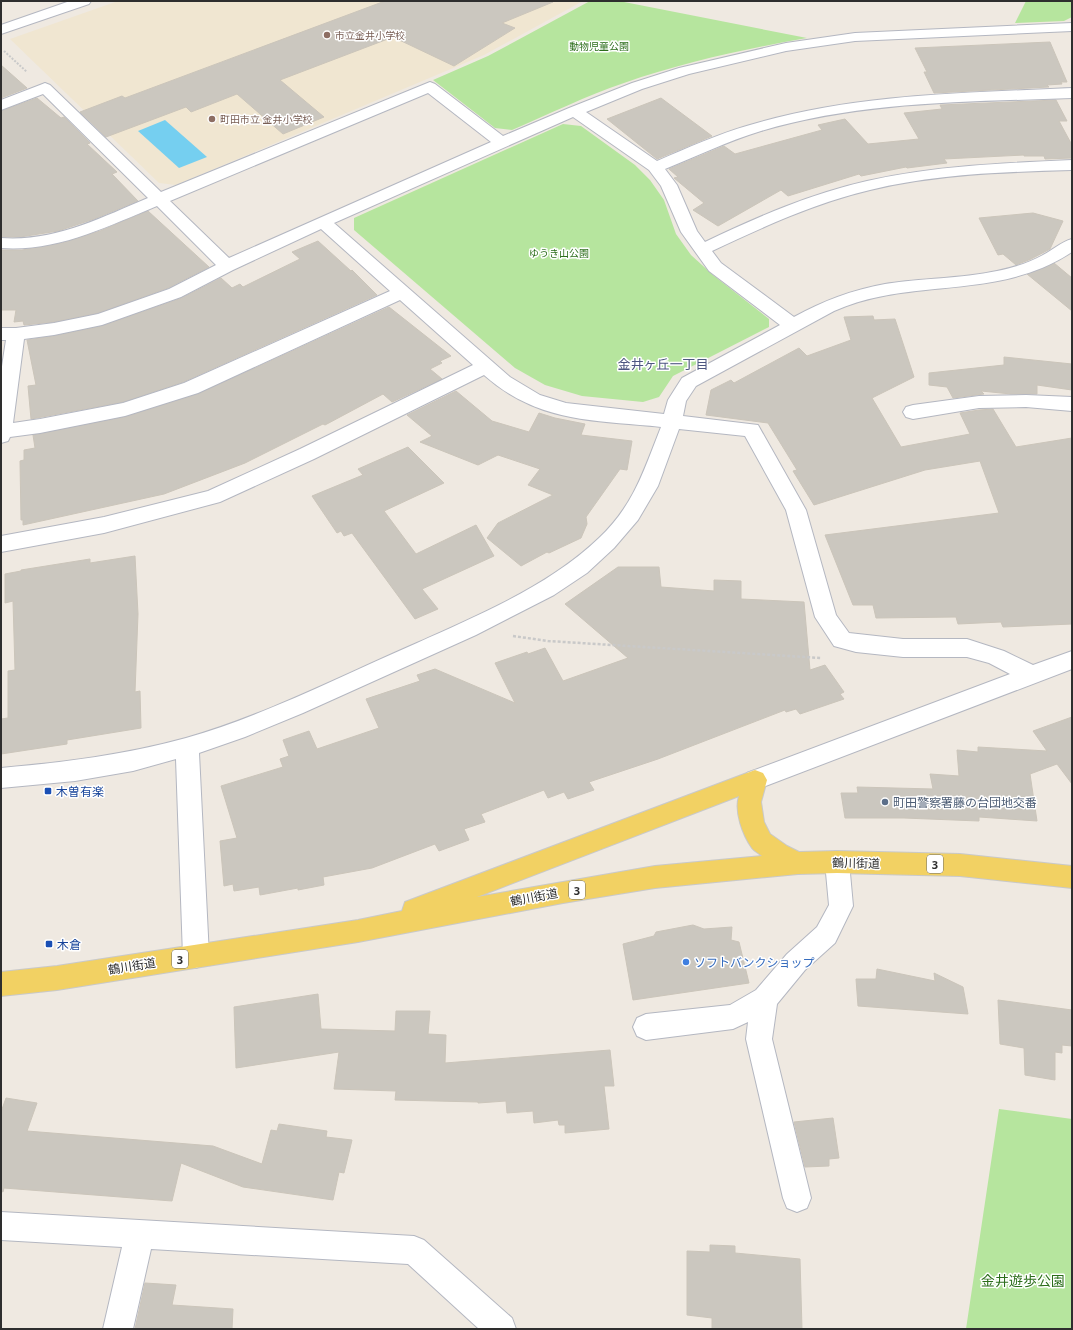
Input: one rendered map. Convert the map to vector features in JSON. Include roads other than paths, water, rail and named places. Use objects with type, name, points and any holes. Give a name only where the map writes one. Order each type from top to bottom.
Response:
[{"type":"main road","name":"3","points":[[755,780],[749,802],[752,823],[761,841],[778,854],[798,863]]},
{"type":"main road","name":"3","points":[[358,931],[755,780]]},
{"type":"main road","name":"鶴川街道","points":[[1,984],[57,978],[358,931],[563,892],[655,877],[798,863],[837,862],[960,865],[1072,877]]},
{"type":"street","points":[[1,30],[83,1]]},
{"type":"street","points":[[402,292],[191,388],[124,410],[1,433],[9,334],[54,329],[102,319],[175,293],[227,266],[323,222],[574,111],[637,86],[684,71],[786,47],[855,37],[1072,27]]},
{"type":"street","points":[[1,243],[12,244],[47,241],[78,233],[430,87],[502,143]]},
{"type":"street","points":[[1,105],[45,88],[227,266]]},
{"type":"street","points":[[654,167],[756,128],[841,110],[919,100],[1072,93]]},
{"type":"street","points":[[574,111],[654,167],[669,185],[689,232],[715,267],[793,326]]},
{"type":"street","points":[[702,250],[767,219],[800,206],[840,193],[874,185],[951,172],[1072,165]]},
{"type":"street","points":[[323,222],[487,366],[520,393],[543,404],[566,410],[752,430],[796,510],[826,617],[842,640],[903,648],[967,648],[996,657],[1032,675]]},
{"type":"street","points":[[1,778],[75,771],[133,761],[187,747],[237,730],[294,707],[468,629],[547,589],[580,567],[607,543],[631,515],[648,486],[672,422],[677,400],[689,382],[837,302],[878,291],[999,276],[1044,263],[1069,251]]},
{"type":"street","points":[[1,544],[104,525],[213,497],[307,454],[487,366]]},
{"type":"street","points":[[913,412],[980,402],[1026,401],[1072,404]]},
{"type":"street","points":[[755,780],[1072,660]]},
{"type":"street","points":[[187,747],[196,956]]},
{"type":"street","points":[[646,1027],[733,1017],[765,999],[796,962],[826,935],[841,906],[837,862]]},
{"type":"street","points":[[765,999],[759,1039],[797,1198]]},
{"type":"street","points":[[1,1226],[414,1250],[501,1329]]},
{"type":"street","points":[[118,1329],[140,1234]]},
{"type":"water","points":[[165,120],[207,157],[179,168],[138,131]]},
{"type":"place","name":"市立金井小学校","points":[[327,35]]},
{"type":"place","name":"町田市立 金井小学校","points":[[212,119]]},
{"type":"place","name":"木曽有楽","points":[[48,791]]},
{"type":"place","name":"町田警察署藤の台団地交番","points":[[885,802]]},
{"type":"place","name":"木倉","points":[[49,944]]},
{"type":"place","name":"ソフトバンクショップ","points":[[686,962]]},
{"type":"district","name":"金井ヶ丘一丁目","points":[[663,364]]},
{"type":"park label","name":"動物児童公園","points":[[599,46]]},
{"type":"park label","name":"ゆうき山公園","points":[[559,253]]},
{"type":"park label","name":"金井遊歩公園","points":[[1023,1280]]}]
